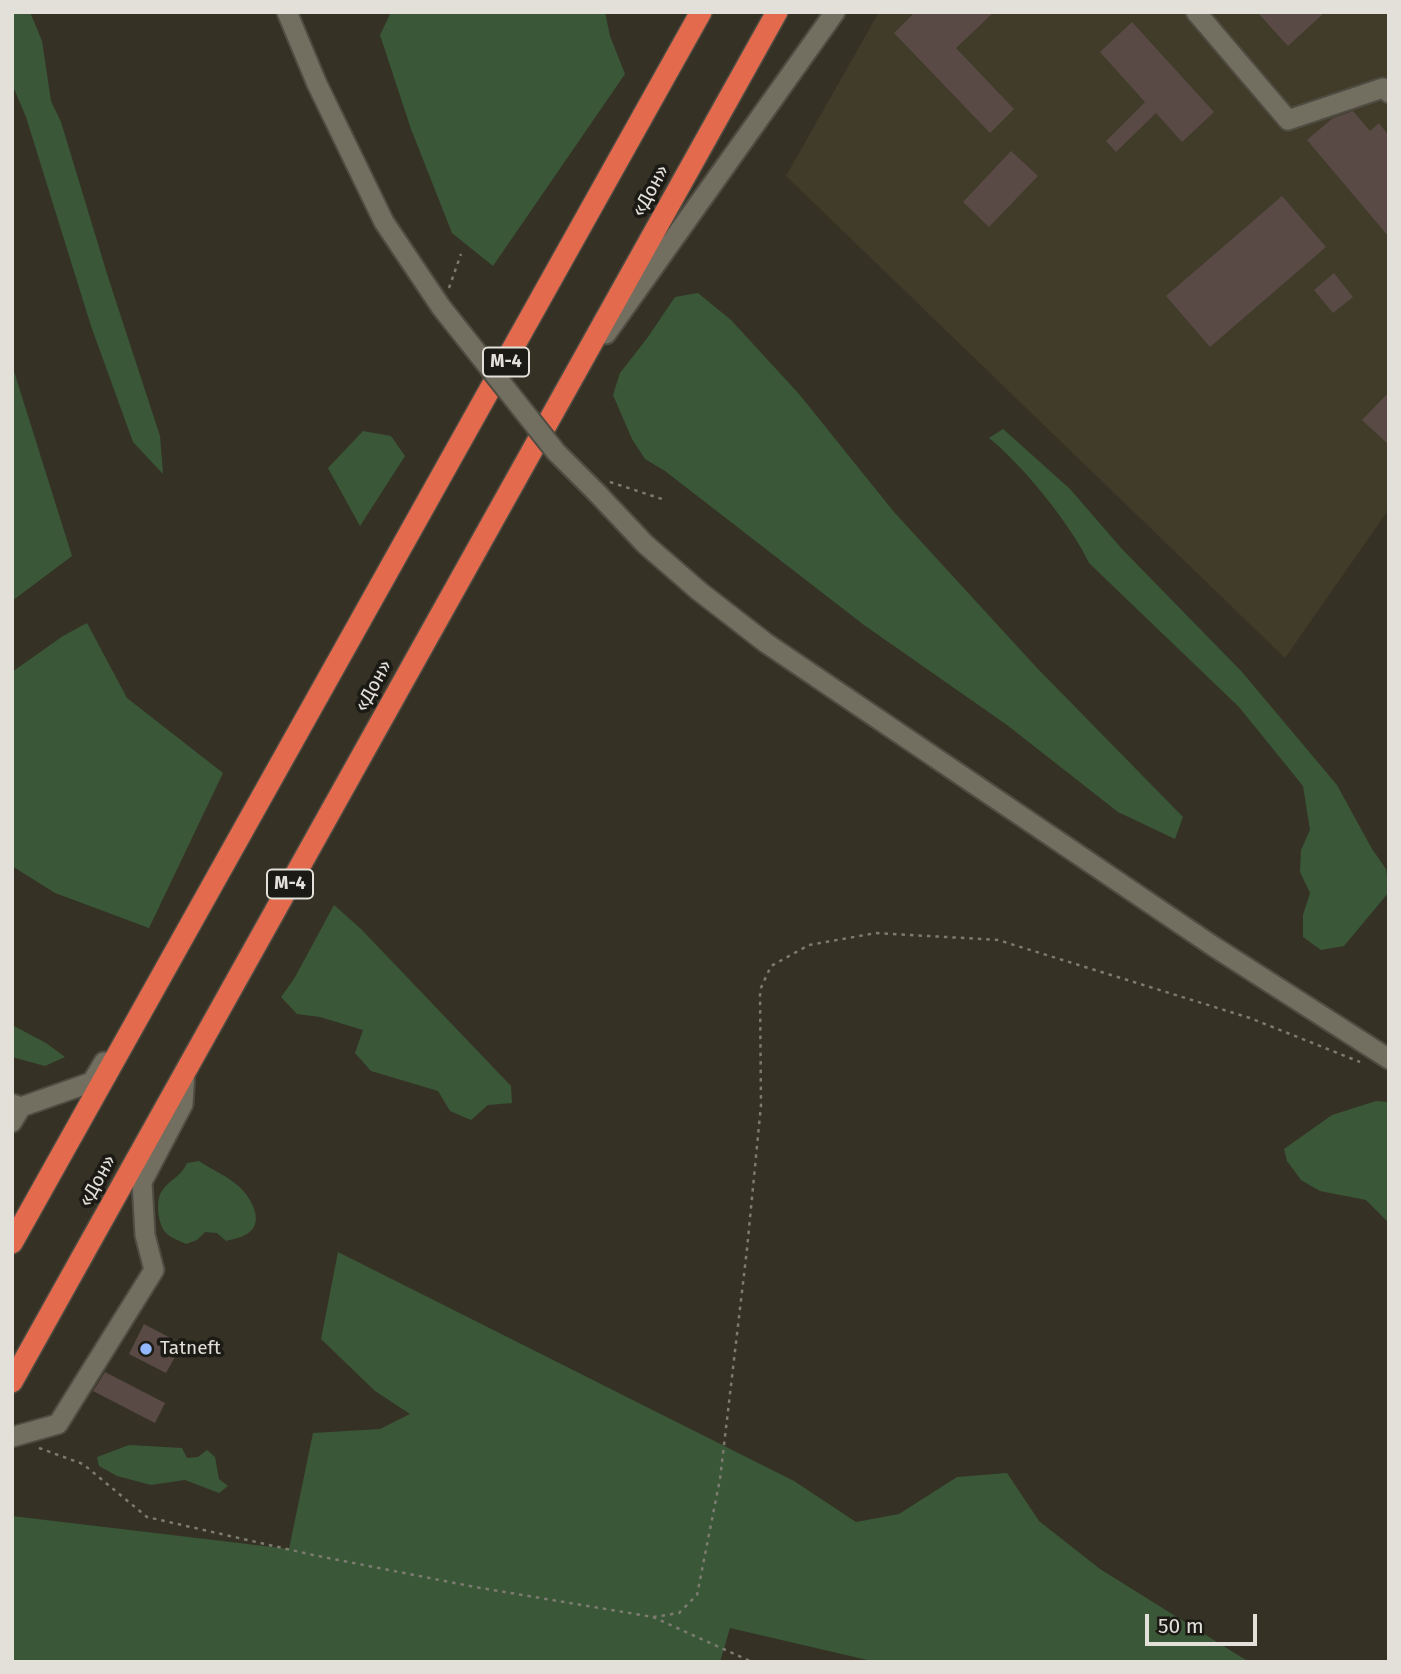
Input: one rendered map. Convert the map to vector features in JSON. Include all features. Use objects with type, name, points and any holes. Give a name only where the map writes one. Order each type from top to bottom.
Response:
[{"type":"highway","name":"М-4","points":[[12,1243],[701,12]]},
{"type":"highway","name":"«Дон»","points":[[12,1382],[777,12]]},
{"type":"street","points":[[287,12],[317,84],[384,222],[442,307],[556,452],[645,544],[765,643],[1191,932],[1389,1059]]},
{"type":"street","points":[[563,395],[835,12]]},
{"type":"street","points":[[1196,12],[1288,120],[1383,88],[1389,93]]},
{"type":"street","points":[[15,1111],[92,1082],[151,979],[170,963]]},
{"type":"street","points":[[17,1436],[58,1424],[154,1270],[145,1235],[142,1182],[183,1104],[185,1071]]},
{"type":"path","points":[[442,307],[461,254]]},
{"type":"path","points":[[597,493],[604,480],[662,499]]},
{"type":"path","points":[[653,1617],[680,1613],[697,1595],[720,1479],[761,1105],[760,990],[771,966],[809,945],[876,933],[998,940],[1250,1018],[1363,1064]]},
{"type":"path","points":[[17,1436],[43,1451],[83,1464],[147,1517],[313,1555],[475,1587],[653,1617],[752,1662]]},
{"type":"shaded area","points":[[879,12],[1389,12],[1389,509],[1285,658],[786,176]]},
{"type":"green space","points":[[12,12],[30,12],[42,41],[51,101],[61,122],[160,436],[163,474],[133,442],[91,326],[26,117],[12,84]]},
{"type":"green space","points":[[391,12],[605,12],[610,36],[625,74],[493,266],[452,233],[411,129],[380,35]]},
{"type":"green space","points":[[698,293],[731,320],[799,394],[894,512],[1037,668],[1183,817],[1175,839],[1118,812],[1007,725],[864,625],[665,471],[645,459],[632,439],[613,395],[620,373],[675,297]]},
{"type":"green space","points":[[12,365],[72,556],[12,601]]},
{"type":"green space","points":[[1003,429],[1070,489],[1122,549],[1242,672],[1337,785],[1386,869],[1389,892],[1344,946],[1321,950],[1303,937],[1303,915],[1310,893],[1300,872],[1301,850],[1310,830],[1303,786],[1239,707],[1089,563],[1071,531],[1045,496],[989,438]]},
{"type":"green space","points":[[363,431],[391,436],[405,456],[360,526],[328,468]]},
{"type":"green space","points":[[87,623],[127,698],[223,773],[149,928],[55,893],[12,866],[12,672],[63,636]]},
{"type":"green space","points":[[334,905],[361,929],[511,1086],[512,1103],[488,1105],[471,1120],[450,1111],[438,1091],[371,1071],[355,1053],[363,1030],[320,1017],[297,1014],[281,997],[294,979]]},
{"type":"green space","points":[[12,1025],[46,1043],[65,1057],[45,1066],[12,1057]]},
{"type":"green space","points":[[1376,1101],[1389,1102],[1389,1223],[1366,1200],[1320,1191],[1301,1180],[1287,1161],[1284,1149],[1332,1115]]},
{"type":"green space","points":[[199,1161],[236,1184],[246,1194],[256,1216],[253,1229],[247,1234],[226,1241],[217,1233],[205,1232],[197,1240],[186,1244],[163,1229],[158,1212],[160,1195],[187,1163]]},
{"type":"green space","points":[[338,1252],[794,1481],[856,1522],[899,1514],[957,1477],[1007,1473],[1039,1521],[1100,1569],[1249,1662],[876,1662],[730,1628],[720,1662],[12,1662],[12,1516],[289,1549],[313,1433],[380,1429],[410,1414],[375,1391],[321,1339]]},
{"type":"green space","points":[[129,1445],[182,1448],[187,1458],[198,1457],[207,1450],[215,1457],[219,1479],[228,1486],[219,1493],[185,1480],[151,1485],[117,1476],[99,1466],[97,1457]]},
{"type":"building","points":[[915,12],[994,12],[956,48],[1014,109],[990,133],[894,33]]},
{"type":"building","points":[[1257,12],[1325,12],[1288,46]]},
{"type":"building","points":[[1132,22],[1214,112],[1182,142],[1156,113],[1116,152],[1106,141],[1145,102],[1100,52]]},
{"type":"building","points":[[1353,111],[1370,131],[1379,123],[1389,136],[1389,237],[1307,140],[1333,118]]},
{"type":"building","points":[[1011,151],[1038,176],[989,227],[963,202]]},
{"type":"building","points":[[1282,196],[1326,247],[1210,347],[1166,296]]},
{"type":"building","points":[[1334,273],[1353,297],[1333,313],[1314,290]]},
{"type":"building","points":[[1389,392],[1389,445],[1362,420]]},
{"type":"building","points":[[144,1324],[182,1344],[166,1373],[129,1354]]},
{"type":"building","points":[[105,1372],[165,1403],[155,1423],[93,1391]]},
{"type":"place","name":"Tatneft","points":[[146,1349]]}]
